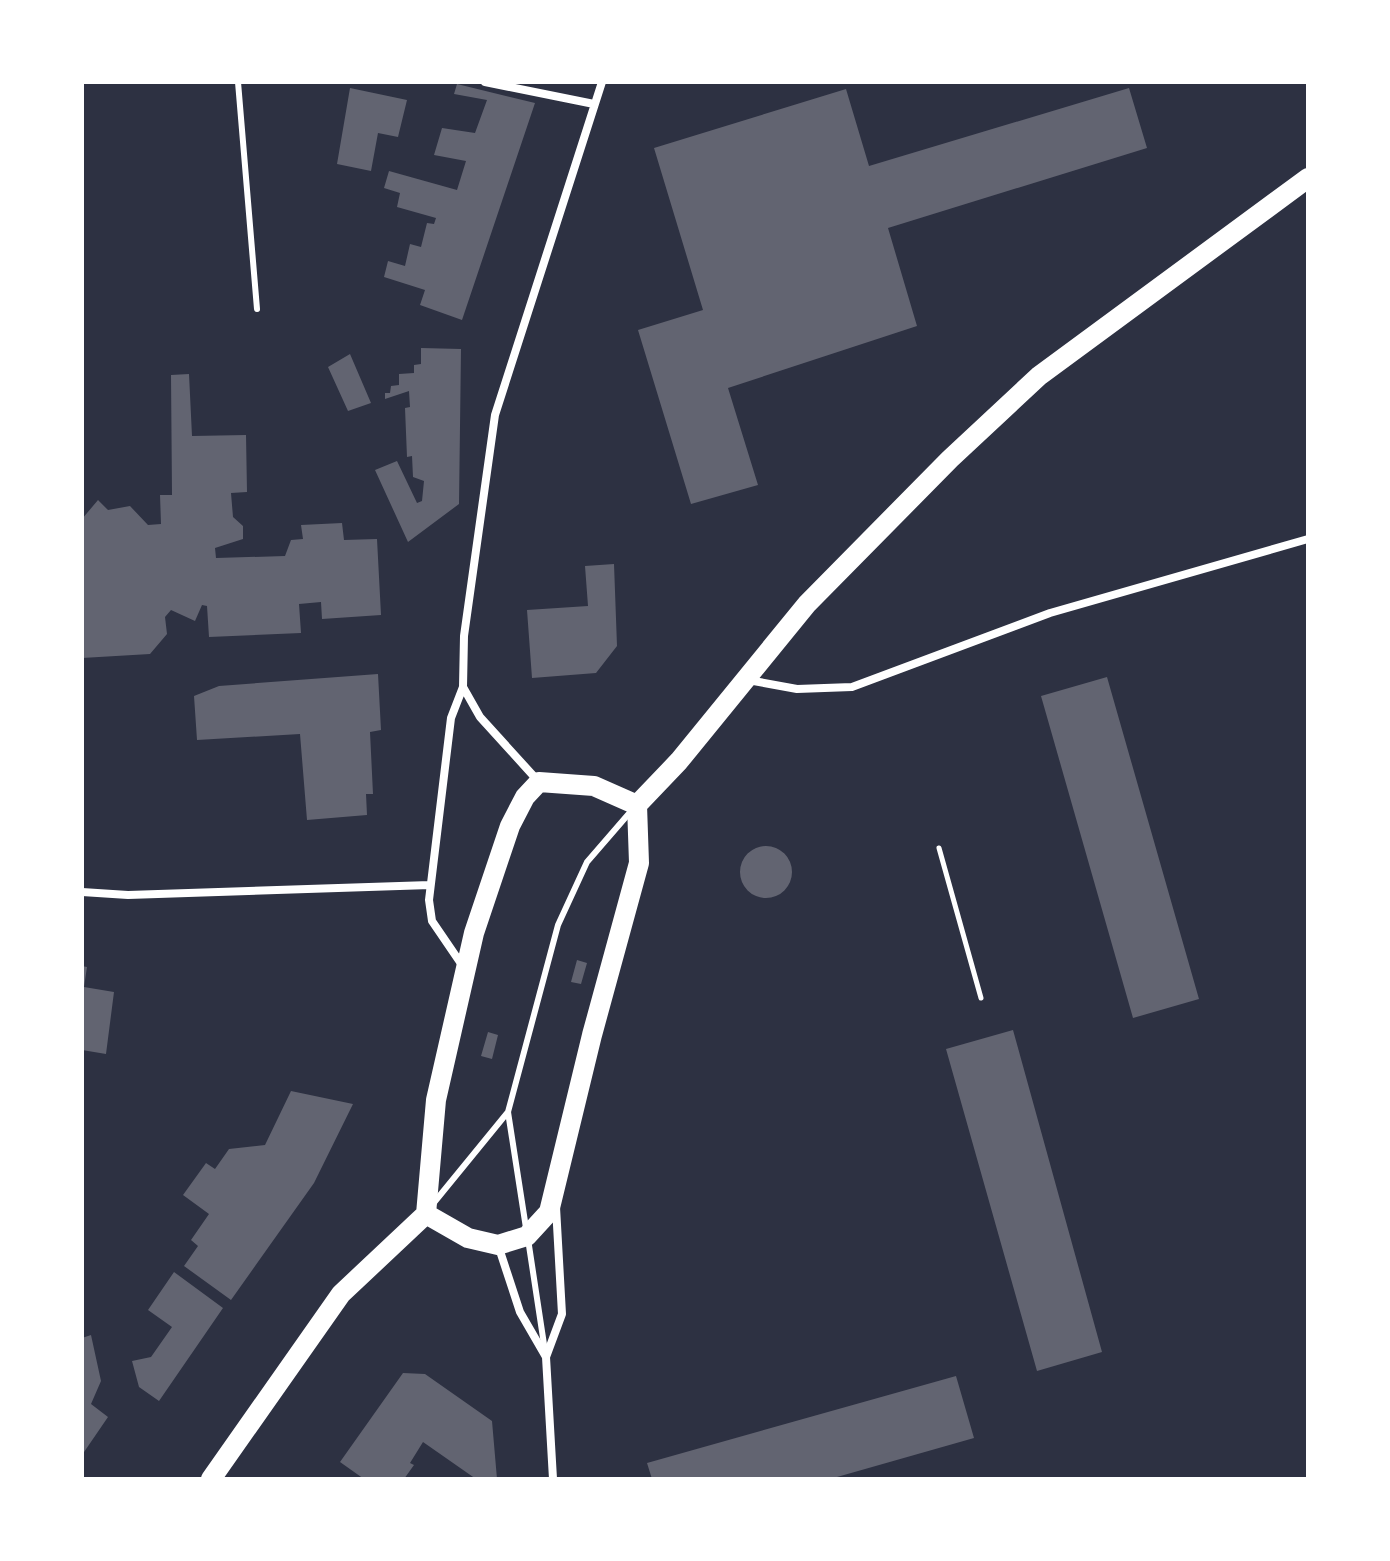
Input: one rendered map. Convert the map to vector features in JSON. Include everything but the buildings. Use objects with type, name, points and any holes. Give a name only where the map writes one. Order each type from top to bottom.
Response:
[{"type":"main road","points":[[426,1214],[468,1238],[498,1245],[527,1236],[549,1212],[592,1035],[639,863],[637,805],[679,761],[807,604],[863,543],[1039,376],[1308,178]]},
{"type":"main road","points":[[211,1479],[341,1294],[426,1214],[436,1100],[464,969],[510,826],[525,797],[539,782],[594,786],[637,805]]},
{"type":"street","points":[[485,82],[594,104]]},
{"type":"street","points":[[464,969],[432,921],[430,885],[451,718],[463,687],[464,636],[495,415],[602,82]]},
{"type":"street","points":[[747,680],[797,689],[852,687],[1050,613],[1308,539]]},
{"type":"street","points":[[463,687],[480,717],[539,782]]},
{"type":"street","points":[[82,892],[128,895],[430,885]]},
{"type":"street","points":[[553,1479],[546,1357],[562,1314],[555,1195]]},
{"type":"street","points":[[498,1245],[520,1312],[546,1357]]},
{"type":"lane","points":[[238,82],[257,309]]},
{"type":"lane","points":[[546,1357],[508,1112],[558,925],[571,894],[587,862],[637,805]]},
{"type":"lane","points":[[426,1214],[508,1112]]},
{"type":"path","points":[[939,848],[981,998]]}]
